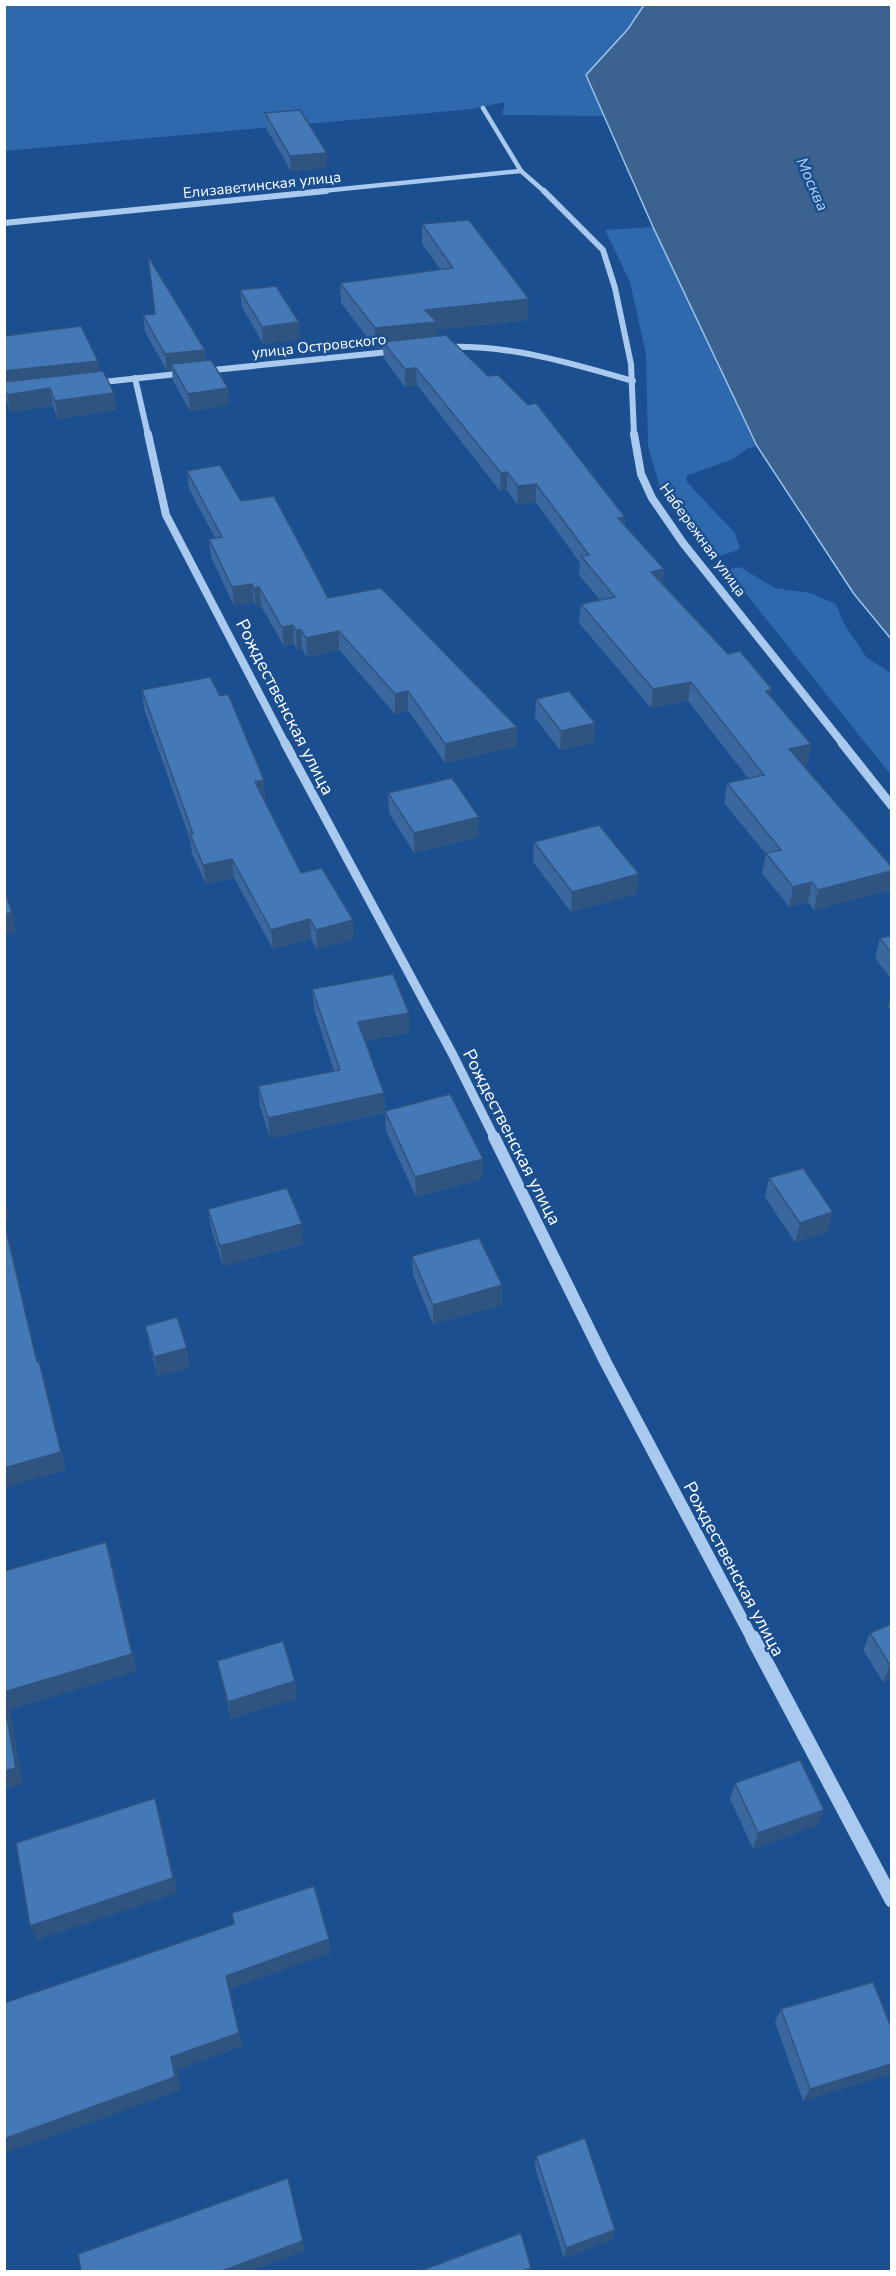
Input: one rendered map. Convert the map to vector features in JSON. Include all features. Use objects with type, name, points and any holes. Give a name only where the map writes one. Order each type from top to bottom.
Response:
[{"type":"street","name":"Набережная улица","points":[[483,108],[521,171],[565,209],[603,250],[615,288],[633,381],[635,446],[641,474],[652,498],[683,543],[891,806]]},
{"type":"street","name":"Елизаветинская улица","points":[[4,223],[521,171]]},
{"type":"street","points":[[439,347],[462,345],[503,349],[557,360],[633,381]]},
{"type":"street","name":"улица Островского","points":[[87,384],[404,351]]},
{"type":"street","name":"Рождественская улица","points":[[135,378],[166,515],[321,813],[453,1055],[606,1363],[891,1900]]},
{"type":"shaded area","points":[[4,5],[644,5],[628,29],[586,75],[604,116],[502,115],[505,102],[473,109],[5,151]]},
{"type":"shaded area","points":[[653,227],[757,446],[748,448],[733,459],[686,476],[687,482],[735,533],[740,549],[715,558],[660,488],[648,446],[646,354],[630,282],[605,230]]},
{"type":"shaded area","points":[[740,567],[775,588],[810,593],[836,604],[843,622],[867,658],[891,673],[891,775],[727,570]]},
{"type":"water","name":"Москва","points":[[644,5],[891,5],[891,639],[854,594],[757,446],[653,227],[586,75],[628,29]]},
{"type":"building","points":[[300,110],[327,153],[290,156],[265,113]]},
{"type":"building","points":[[469,220],[529,299],[425,310],[437,322],[375,328],[340,283],[453,268],[422,224]]},
{"type":"building","points":[[148,256],[205,350],[165,354],[143,315],[155,314]]},
{"type":"building","points":[[276,286],[299,322],[262,327],[240,290]]},
{"type":"building","points":[[81,326],[98,361],[4,371],[4,336]]},
{"type":"building","points":[[446,335],[488,376],[498,375],[528,405],[536,403],[625,517],[618,518],[664,569],[651,572],[728,654],[740,651],[772,689],[766,691],[811,744],[789,749],[891,866],[891,871],[818,890],[812,882],[793,887],[766,853],[781,850],[727,783],[764,775],[691,682],[653,689],[581,604],[615,597],[581,556],[589,555],[536,484],[518,486],[507,472],[501,473],[416,368],[405,369],[383,342]]},
{"type":"building","points":[[211,360],[228,388],[188,394],[171,364]]},
{"type":"building","points":[[103,371],[114,393],[55,401],[50,388],[7,395],[4,386],[4,382]]},
{"type":"building","points":[[220,465],[241,501],[274,496],[328,598],[381,588],[517,727],[445,744],[408,691],[395,694],[339,631],[306,638],[301,630],[296,630],[293,625],[282,627],[259,587],[254,588],[252,584],[232,587],[209,539],[222,537],[187,471]]},
{"type":"building","points":[[210,677],[220,696],[228,694],[264,780],[255,782],[301,873],[322,868],[353,920],[316,930],[310,919],[271,930],[232,859],[203,865],[190,834],[193,834],[142,690]]},
{"type":"building","points":[[569,691],[595,723],[561,731],[536,699]]},
{"type":"building","points":[[452,778],[479,817],[414,833],[388,793]]},
{"type":"building","points":[[599,825],[639,874],[572,892],[534,842]]},
{"type":"building","points":[[4,889],[12,913],[4,914]]},
{"type":"building","points":[[891,936],[891,953],[880,938]]},
{"type":"building","points":[[393,974],[409,1013],[358,1022],[384,1093],[268,1118],[258,1086],[340,1070],[312,989]]},
{"type":"building","points":[[450,1094],[483,1159],[415,1177],[385,1111]]},
{"type":"building","points":[[803,1168],[833,1212],[800,1223],[769,1178]]},
{"type":"building","points":[[287,1188],[302,1224],[220,1246],[208,1209]]},
{"type":"building","points":[[4,1222],[61,1452],[4,1468]]},
{"type":"building","points":[[479,1238],[502,1285],[433,1305],[412,1256]]},
{"type":"building","points":[[177,1317],[187,1348],[154,1357],[145,1326]]},
{"type":"building","points":[[106,1542],[132,1654],[4,1692],[4,1571]]},
{"type":"building","points":[[891,1624],[891,1664],[890,1665],[870,1633]]},
{"type":"building","points":[[283,1641],[295,1681],[228,1702],[217,1661]]},
{"type":"building","points":[[4,1701],[16,1768],[4,1771]]},
{"type":"building","points":[[800,1760],[824,1810],[758,1833],[735,1783]]},
{"type":"building","points":[[155,1798],[173,1878],[30,1926],[16,1843]]},
{"type":"building","points":[[314,1886],[329,1939],[226,1976],[239,2033],[171,2057],[175,2077],[4,2139],[4,2003],[234,1924],[232,1913]]},
{"type":"building","points":[[873,1982],[891,2027],[891,2064],[810,2089],[781,2009]]},
{"type":"building","points":[[585,2138],[615,2230],[566,2248],[536,2156]]},
{"type":"building","points":[[288,2178],[303,2241],[222,2271],[81,2271],[78,2254]]},
{"type":"building","points":[[521,2233],[531,2268],[522,2271],[420,2271]]}]
